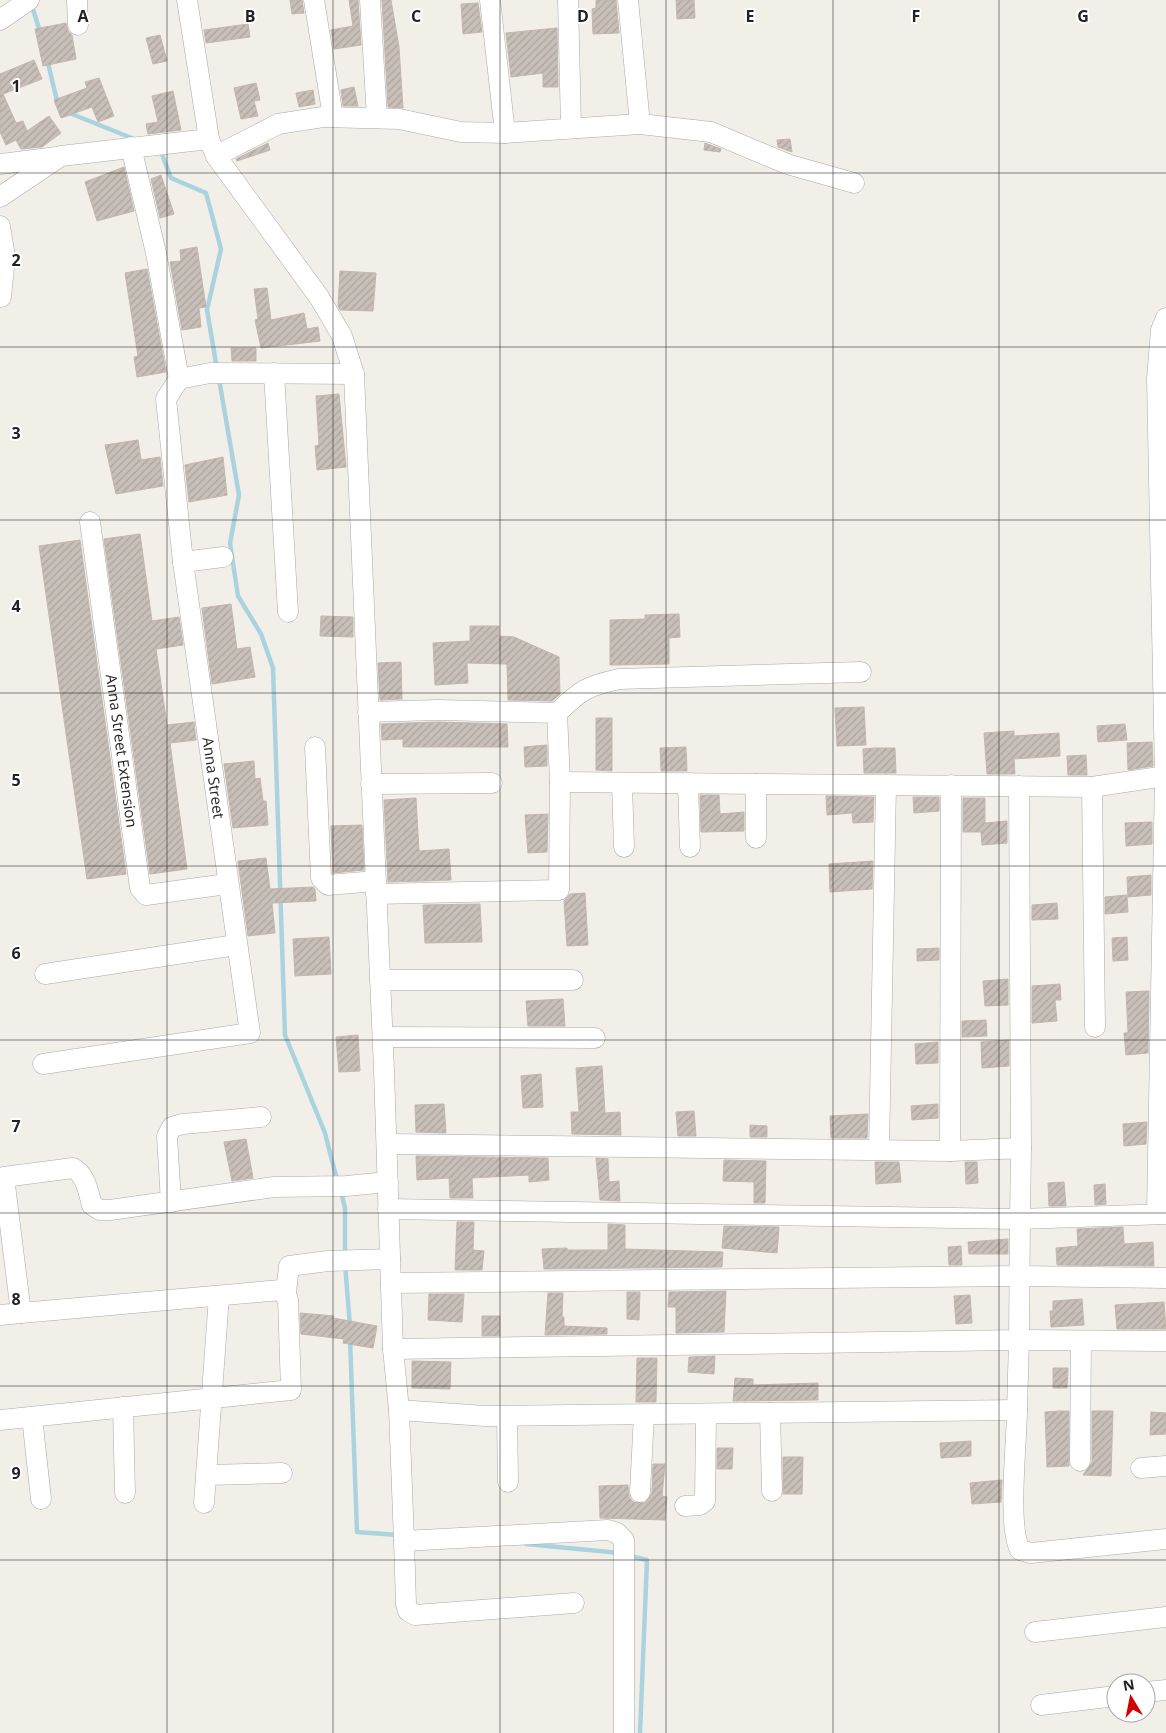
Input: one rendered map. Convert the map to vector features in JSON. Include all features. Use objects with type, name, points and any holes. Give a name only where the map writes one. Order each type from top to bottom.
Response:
[{"type":"street","points":[[77,0],[78,25]]},
{"type":"street","points":[[187,0],[212,148],[319,297],[342,336],[354,374],[383,1037],[393,1348],[399,1410],[406,1604],[408,1612],[415,1615],[574,1603]]},
{"type":"street","points":[[314,0],[333,117]]},
{"type":"street","points":[[370,0],[377,118]]},
{"type":"street","points":[[490,0],[505,134]]},
{"type":"street","points":[[568,0],[571,127]]},
{"type":"street","points":[[628,0],[640,124]]},
{"type":"street","points":[[0,164],[132,147],[212,148],[278,124],[333,117],[399,119],[461,132],[505,134],[571,127],[640,124],[711,132],[787,164],[854,183]]},
{"type":"street","points":[[132,147],[156,253],[179,379],[218,374],[354,374]]},
{"type":"street","points":[[0,197],[61,156]]},
{"type":"street","points":[[0,226],[4,257],[1,297]]},
{"type":"street","points":[[388,1209],[1020,1218],[1162,1214],[1166,776],[1157,436],[1161,330],[1166,318]]},
{"type":"street","points":[[274,373],[288,612]]},
{"type":"street","name":"Anna Street","points":[[43,1064],[250,1033],[227,884],[183,562],[166,399],[179,379]]},
{"type":"street","name":"Anna Street Extension","points":[[90,522],[140,888],[146,895],[227,884]]},
{"type":"street","points":[[183,562],[223,557]]},
{"type":"street","points":[[368,712],[438,710],[557,713],[580,691],[594,684],[619,678],[861,672]]},
{"type":"street","points":[[315,747],[321,878],[328,885],[376,888],[559,890],[560,782],[557,713]]},
{"type":"street","points":[[560,782],[1092,787],[1166,776]]},
{"type":"street","points":[[371,784],[492,783]]},
{"type":"street","points":[[622,783],[624,847]]},
{"type":"street","points":[[688,783],[690,846]]},
{"type":"street","points":[[756,784],[756,838]]},
{"type":"street","points":[[879,1150],[886,785]]},
{"type":"street","points":[[950,785],[950,1151]]},
{"type":"street","points":[[1019,786],[1021,1148],[1015,1540],[1020,1550],[1031,1553],[1166,1539]]},
{"type":"street","points":[[1092,787],[1095,1027]]},
{"type":"street","points":[[46,974],[236,946]]},
{"type":"street","points":[[380,980],[573,980]]},
{"type":"street","points":[[383,1037],[595,1038]]},
{"type":"street","points":[[171,1202],[167,1136],[172,1127],[183,1124],[261,1117]]},
{"type":"street","points":[[387,1144],[950,1151],[1021,1148]]},
{"type":"street","points":[[22,1313],[2,1178],[73,1168],[80,1172],[84,1179],[92,1205],[100,1210],[274,1187],[346,1186],[388,1182]]},
{"type":"street","points":[[0,1420],[291,1390],[288,1299],[286,1293],[289,1266],[328,1261],[390,1259]]},
{"type":"street","points":[[391,1283],[1020,1276],[1166,1278]]},
{"type":"street","points":[[0,1315],[281,1290],[286,1293]]},
{"type":"street","points":[[204,1503],[219,1296]]},
{"type":"street","points":[[393,1348],[1019,1340],[1166,1341]]},
{"type":"street","points":[[1080,1461],[1081,1341]]},
{"type":"street","points":[[123,1407],[125,1493]]},
{"type":"street","points":[[399,1410],[507,1416],[1017,1410]]},
{"type":"street","points":[[685,1506],[700,1505],[705,1501],[706,1414]]},
{"type":"street","points":[[770,1414],[772,1491]]},
{"type":"street","points":[[640,1492],[644,1415]]},
{"type":"street","points":[[32,1416],[41,1499]]},
{"type":"street","points":[[507,1416],[508,1482]]},
{"type":"street","points":[[1141,1468],[1166,1466]]},
{"type":"street","points":[[206,1475],[282,1473]]},
{"type":"street","points":[[404,1541],[608,1530],[617,1533],[624,1540],[624,1733]]},
{"type":"street","points":[[1035,1632],[1166,1617]]},
{"type":"street","points":[[1041,1705],[1106,1697]]},
{"type":"building","points":[[290,0],[302,0],[304,13],[292,14]]},
{"type":"building","points":[[349,0],[358,0],[361,45],[334,49],[331,30],[353,26]]},
{"type":"building","points":[[382,0],[391,0],[399,47],[403,108],[388,107]]},
{"type":"building","points":[[596,0],[616,0],[619,33],[593,34],[592,9],[596,8]]},
{"type":"building","points":[[676,0],[694,0],[695,18],[677,19]]},
{"type":"building","points":[[478,3],[482,32],[463,34],[461,4]]},
{"type":"building","points":[[66,23],[68,31],[72,35],[76,59],[43,66],[35,29]]},
{"type":"building","points":[[248,24],[250,37],[206,43],[204,30]]},
{"type":"building","points":[[557,28],[558,87],[543,87],[543,73],[511,77],[506,33]]},
{"type":"building","points":[[160,35],[167,61],[153,64],[146,38]]},
{"type":"building","points":[[34,60],[42,79],[3,94],[16,123],[23,121],[27,131],[49,116],[61,133],[42,147],[21,149],[16,140],[6,145],[0,132],[0,74]]},
{"type":"building","points":[[99,78],[114,116],[98,122],[92,107],[61,118],[54,100],[87,88],[85,82]]},
{"type":"building","points":[[256,83],[260,100],[254,101],[258,116],[241,119],[234,88]]},
{"type":"building","points":[[354,87],[358,106],[343,106],[341,90]]},
{"type":"building","points":[[313,90],[315,104],[299,107],[296,93]]},
{"type":"building","points":[[173,91],[181,130],[148,134],[146,124],[158,122],[152,96]]},
{"type":"building","points":[[790,139],[792,152],[778,147],[777,140]]},
{"type":"building","points":[[268,143],[270,150],[237,161],[236,159]]},
{"type":"building","points":[[705,143],[721,149],[720,152],[704,150]]},
{"type":"building","points":[[124,167],[134,211],[97,221],[85,182]]},
{"type":"building","points":[[161,175],[174,214],[160,218],[151,179]]},
{"type":"building","points":[[197,247],[206,307],[199,308],[201,327],[182,330],[170,262],[181,261],[180,250]]},
{"type":"building","points":[[147,269],[166,372],[137,377],[134,357],[138,356],[125,273]]},
{"type":"building","points":[[340,271],[376,273],[373,311],[340,310],[338,306]]},
{"type":"building","points":[[267,288],[271,320],[304,313],[307,329],[318,327],[320,341],[261,348],[255,320],[258,319],[254,289]]},
{"type":"building","points":[[231,348],[256,348],[256,361],[232,361]]},
{"type":"building","points":[[339,394],[346,467],[317,470],[315,446],[319,445],[316,396]]},
{"type":"building","points":[[138,440],[141,460],[160,457],[163,486],[116,494],[105,445]]},
{"type":"building","points":[[223,457],[227,495],[189,502],[185,465]]},
{"type":"building","points":[[140,534],[152,621],[179,617],[183,645],[156,649],[167,725],[194,722],[196,740],[170,743],[187,869],[150,874],[104,539]]},
{"type":"building","points":[[80,540],[126,874],[87,879],[39,546]]},
{"type":"building","points":[[231,604],[237,649],[250,647],[255,677],[212,684],[202,608]]},
{"type":"building","points":[[679,614],[680,637],[669,638],[669,664],[610,665],[610,620],[645,619],[645,615]]},
{"type":"building","points":[[321,616],[353,617],[353,637],[320,636]]},
{"type":"building","points":[[470,626],[499,626],[499,636],[514,637],[559,657],[560,694],[552,701],[508,700],[507,664],[467,663],[468,683],[435,685],[433,643],[470,641]]},
{"type":"building","points":[[401,662],[402,699],[380,700],[378,663]]},
{"type":"building","points":[[864,707],[866,745],[837,746],[835,708]]},
{"type":"building","points":[[596,718],[612,718],[612,771],[596,770]]},
{"type":"building","points":[[438,722],[507,724],[508,747],[403,747],[403,739],[382,740],[381,724]]},
{"type":"building","points":[[1125,724],[1127,740],[1098,742],[1097,726]]},
{"type":"building","points":[[1014,731],[1014,736],[1059,733],[1060,756],[1014,759],[1015,774],[987,774],[984,733]]},
{"type":"building","points":[[1152,742],[1153,766],[1128,770],[1127,743]]},
{"type":"building","points":[[547,745],[547,766],[525,767],[524,747]]},
{"type":"building","points":[[686,747],[687,771],[661,771],[660,748]]},
{"type":"building","points":[[895,748],[896,773],[864,773],[863,749]]},
{"type":"building","points":[[1086,755],[1087,775],[1068,775],[1067,756]]},
{"type":"building","points":[[254,761],[255,779],[260,778],[263,801],[266,801],[268,825],[233,828],[224,764]]},
{"type":"building","points":[[700,795],[719,795],[720,814],[744,812],[744,831],[701,832]]},
{"type":"building","points":[[826,796],[874,797],[873,822],[853,823],[852,813],[827,815]]},
{"type":"building","points":[[913,797],[939,797],[939,811],[914,813]]},
{"type":"building","points":[[416,798],[419,851],[449,849],[451,880],[388,882],[384,800]]},
{"type":"building","points":[[963,798],[985,798],[985,823],[1007,821],[1007,843],[982,845],[981,832],[963,832]]},
{"type":"building","points":[[548,814],[547,852],[528,853],[525,815]]},
{"type":"building","points":[[1152,822],[1152,844],[1126,846],[1125,823]]},
{"type":"building","points":[[362,825],[364,870],[333,873],[331,826]]},
{"type":"building","points":[[266,858],[270,889],[313,887],[315,889],[316,901],[272,903],[275,933],[248,936],[238,861]]},
{"type":"building","points":[[873,861],[872,889],[830,892],[829,864]]},
{"type":"building","points":[[1151,875],[1151,895],[1128,897],[1127,877]]},
{"type":"building","points":[[585,893],[588,945],[567,946],[564,901],[570,894]]},
{"type":"building","points":[[1127,895],[1128,912],[1105,914],[1105,897]]},
{"type":"building","points":[[1057,903],[1058,919],[1032,920],[1032,905]]},
{"type":"building","points":[[480,904],[482,942],[425,943],[423,905]]},
{"type":"building","points":[[329,937],[331,974],[295,976],[293,939]]},
{"type":"building","points":[[1127,937],[1128,960],[1113,961],[1112,938]]},
{"type":"building","points":[[939,948],[939,960],[917,961],[917,949]]},
{"type":"building","points":[[1008,979],[1008,1005],[985,1006],[983,981]]},
{"type":"building","points":[[1060,984],[1061,1000],[1055,1000],[1057,1021],[1032,1023],[1032,986]]},
{"type":"building","points":[[1149,991],[1148,1053],[1126,1055],[1124,1033],[1128,1033],[1126,992]]},
{"type":"building","points":[[563,999],[565,1026],[528,1026],[526,1001]]},
{"type":"building","points":[[986,1020],[987,1036],[962,1037],[962,1021]]},
{"type":"building","points":[[358,1035],[360,1071],[339,1072],[336,1037]]},
{"type":"building","points":[[1009,1040],[1009,1066],[982,1068],[981,1042]]},
{"type":"building","points":[[938,1042],[938,1063],[916,1064],[915,1044]]},
{"type":"building","points":[[602,1066],[605,1113],[620,1112],[621,1135],[572,1134],[571,1112],[579,1112],[576,1068]]},
{"type":"building","points":[[541,1074],[543,1107],[523,1108],[521,1076]]},
{"type":"building","points":[[444,1104],[446,1133],[416,1132],[415,1105]]},
{"type":"building","points":[[938,1104],[938,1118],[912,1120],[911,1106]]},
{"type":"building","points":[[694,1111],[696,1136],[678,1136],[676,1112]]},
{"type":"building","points":[[868,1114],[867,1138],[831,1138],[830,1116]]},
{"type":"building","points":[[1147,1122],[1146,1144],[1124,1146],[1123,1124]]},
{"type":"building","points":[[750,1125],[767,1126],[767,1137],[750,1137]]},
{"type":"building","points":[[246,1139],[253,1178],[232,1181],[224,1142]]},
{"type":"building","points":[[416,1156],[548,1158],[549,1180],[529,1182],[529,1175],[472,1178],[473,1198],[450,1198],[449,1178],[417,1180]]},
{"type":"building","points":[[596,1158],[608,1159],[609,1182],[619,1181],[620,1201],[600,1200]]},
{"type":"building","points":[[724,1160],[766,1161],[765,1203],[754,1203],[754,1182],[723,1181]]},
{"type":"building","points":[[875,1162],[899,1162],[901,1182],[876,1184]]},
{"type":"building","points":[[965,1162],[977,1162],[978,1183],[966,1184]]},
{"type":"building","points":[[1064,1182],[1066,1206],[1049,1206],[1048,1183]]},
{"type":"building","points":[[1105,1184],[1106,1204],[1095,1205],[1094,1185]]},
{"type":"building","points":[[457,1222],[474,1222],[473,1250],[484,1251],[482,1270],[455,1270]]},
{"type":"building","points":[[608,1224],[625,1225],[625,1249],[723,1252],[722,1267],[544,1269],[542,1249],[608,1250]]},
{"type":"building","points":[[724,1226],[779,1227],[777,1253],[722,1248]]},
{"type":"building","points":[[1123,1227],[1124,1244],[1153,1242],[1154,1266],[1057,1265],[1056,1248],[1078,1246],[1077,1229]]},
{"type":"building","points":[[1008,1239],[1008,1254],[969,1254],[968,1242]]},
{"type":"building","points":[[961,1246],[962,1265],[949,1265],[948,1247]]},
{"type":"building","points":[[726,1291],[724,1332],[676,1333],[676,1307],[668,1307],[669,1292]]},
{"type":"building","points":[[627,1292],[640,1292],[639,1320],[627,1319]]},
{"type":"building","points":[[548,1293],[563,1293],[562,1317],[564,1317],[564,1326],[607,1328],[607,1334],[545,1335]]},
{"type":"building","points":[[429,1294],[464,1294],[462,1322],[428,1320]]},
{"type":"building","points":[[970,1295],[972,1323],[956,1324],[954,1296]]},
{"type":"building","points":[[1082,1299],[1084,1325],[1051,1327],[1050,1311],[1053,1311],[1053,1301]]},
{"type":"building","points":[[1164,1302],[1166,1329],[1117,1329],[1115,1305]]},
{"type":"building","points":[[300,1313],[334,1316],[333,1318],[377,1326],[373,1348],[343,1343],[344,1339],[301,1334]]},
{"type":"building","points":[[482,1316],[500,1316],[500,1336],[482,1336]]},
{"type":"building","points":[[715,1356],[714,1374],[688,1372],[689,1357]]},
{"type":"building","points":[[637,1358],[657,1358],[656,1402],[636,1402]]},
{"type":"building","points":[[412,1361],[451,1362],[450,1389],[412,1388]]},
{"type":"building","points":[[1053,1368],[1068,1368],[1067,1388],[1053,1388]]},
{"type":"building","points":[[735,1378],[753,1379],[753,1385],[818,1383],[818,1400],[733,1401]]},
{"type":"building","points":[[1069,1411],[1069,1466],[1047,1467],[1045,1412]]},
{"type":"building","points":[[1092,1411],[1113,1411],[1111,1476],[1083,1475],[1092,1462]]},
{"type":"building","points":[[1151,1412],[1166,1413],[1166,1434],[1150,1435]]},
{"type":"building","points":[[971,1441],[971,1456],[941,1458],[940,1443]]},
{"type":"building","points":[[717,1448],[733,1448],[732,1469],[717,1469]]},
{"type":"building","points":[[783,1457],[803,1457],[802,1494],[783,1494]]},
{"type":"building","points":[[653,1464],[665,1464],[662,1496],[667,1497],[665,1520],[600,1518],[599,1486],[628,1485],[629,1497],[633,1502],[645,1503],[652,1493]]},
{"type":"building","points":[[1002,1480],[1001,1502],[972,1504],[970,1483]]},
{"type":"waterway","points":[[32,6],[40,32]]},
{"type":"waterway","points":[[47,59],[58,105]]},
{"type":"waterway","points":[[67,112],[134,139]]},
{"type":"waterway","points":[[160,149],[171,178],[206,193],[221,249],[207,310],[217,369]]},
{"type":"waterway","points":[[219,379],[239,495],[230,543],[238,596],[261,634],[273,668],[285,1035],[325,1133],[337,1180]]},
{"type":"waterway","points":[[341,1192],[345,1208],[345,1254]]},
{"type":"waterway","points":[[345,1264],[350,1326]]},
{"type":"waterway","points":[[350,1339],[357,1532],[398,1535]]},
{"type":"waterway","points":[[526,1544],[620,1553]]},
{"type":"waterway","points":[[630,1556],[647,1560],[640,1733]]}]
